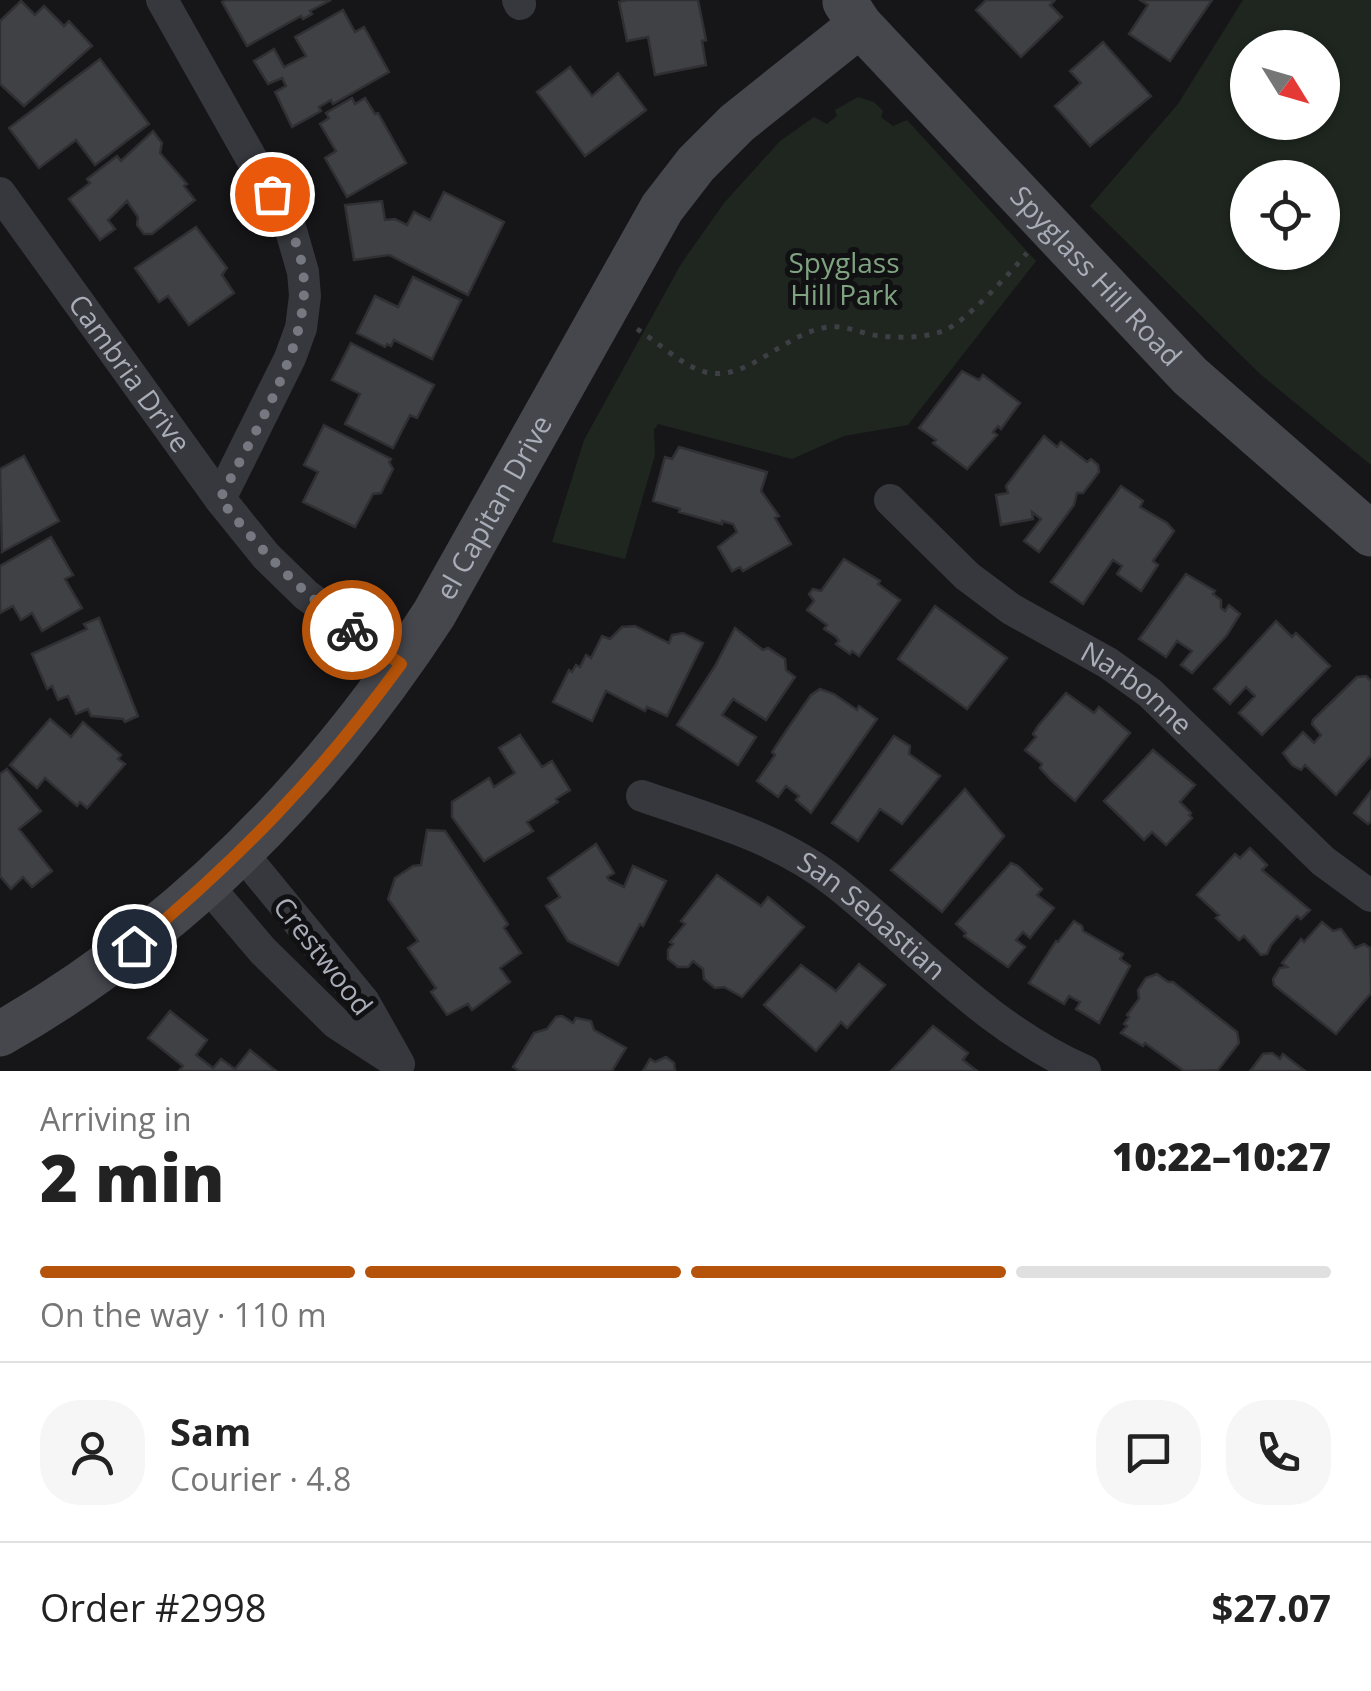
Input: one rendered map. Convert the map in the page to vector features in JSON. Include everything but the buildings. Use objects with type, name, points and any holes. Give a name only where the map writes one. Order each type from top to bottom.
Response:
[{"type":"street","points":[[162,0],[290,227],[304,272],[301,328],[290,358],[220,499]]},
{"type":"street","name":"Spyglass Hill Road","points":[[852,12],[1190,376],[1371,534]]},
{"type":"street","name":"el Capitan Drive","points":[[0,1034],[120,956],[207,885],[322,768],[401,664],[464,562],[662,208],[696,164],[852,12]]},
{"type":"street","name":"Cambria Drive","points":[[0,194],[220,499],[266,556],[306,595],[401,664]]},
{"type":"street","name":"Narbonne","points":[[890,500],[968,576],[1011,608],[1108,663],[1150,693],[1323,861],[1371,896]]},
{"type":"street","name":"San Sebastian","points":[[642,796],[753,835],[792,854],[834,882],[957,990],[1012,1030],[1085,1071]]},
{"type":"street","name":"Crestwood","points":[[241,852],[364,1002],[401,1068]]},
{"type":"street","name":"Crestwood","points":[[207,885],[263,951],[336,1023],[401,1068]]},
{"type":"path","points":[[637,329],[693,367],[712,374],[735,372],[785,342],[832,326],[876,336],[929,334],[946,330],[962,318],[1031,248]]},
{"type":"green space","points":[[1243,0],[1371,0],[1371,465],[1260,374],[1090,206],[1178,104]]},
{"type":"green space","name":"Spyglass Hill Park","points":[[858,97],[874,102],[883,111],[881,117],[893,126],[907,120],[1036,261],[908,425],[844,436],[792,459],[658,424],[654,430],[655,455],[625,559],[552,542],[584,440],[681,264],[724,203],[780,141],[814,117],[827,124],[837,116],[835,110]]},
{"type":"way so far","points":[[272,194],[290,227],[304,272],[301,328],[220,499],[266,556],[306,595],[352,630]]},
{"type":"route","points":[[134,946],[207,885],[278,816],[322,768],[401,664],[352,630]]}]
